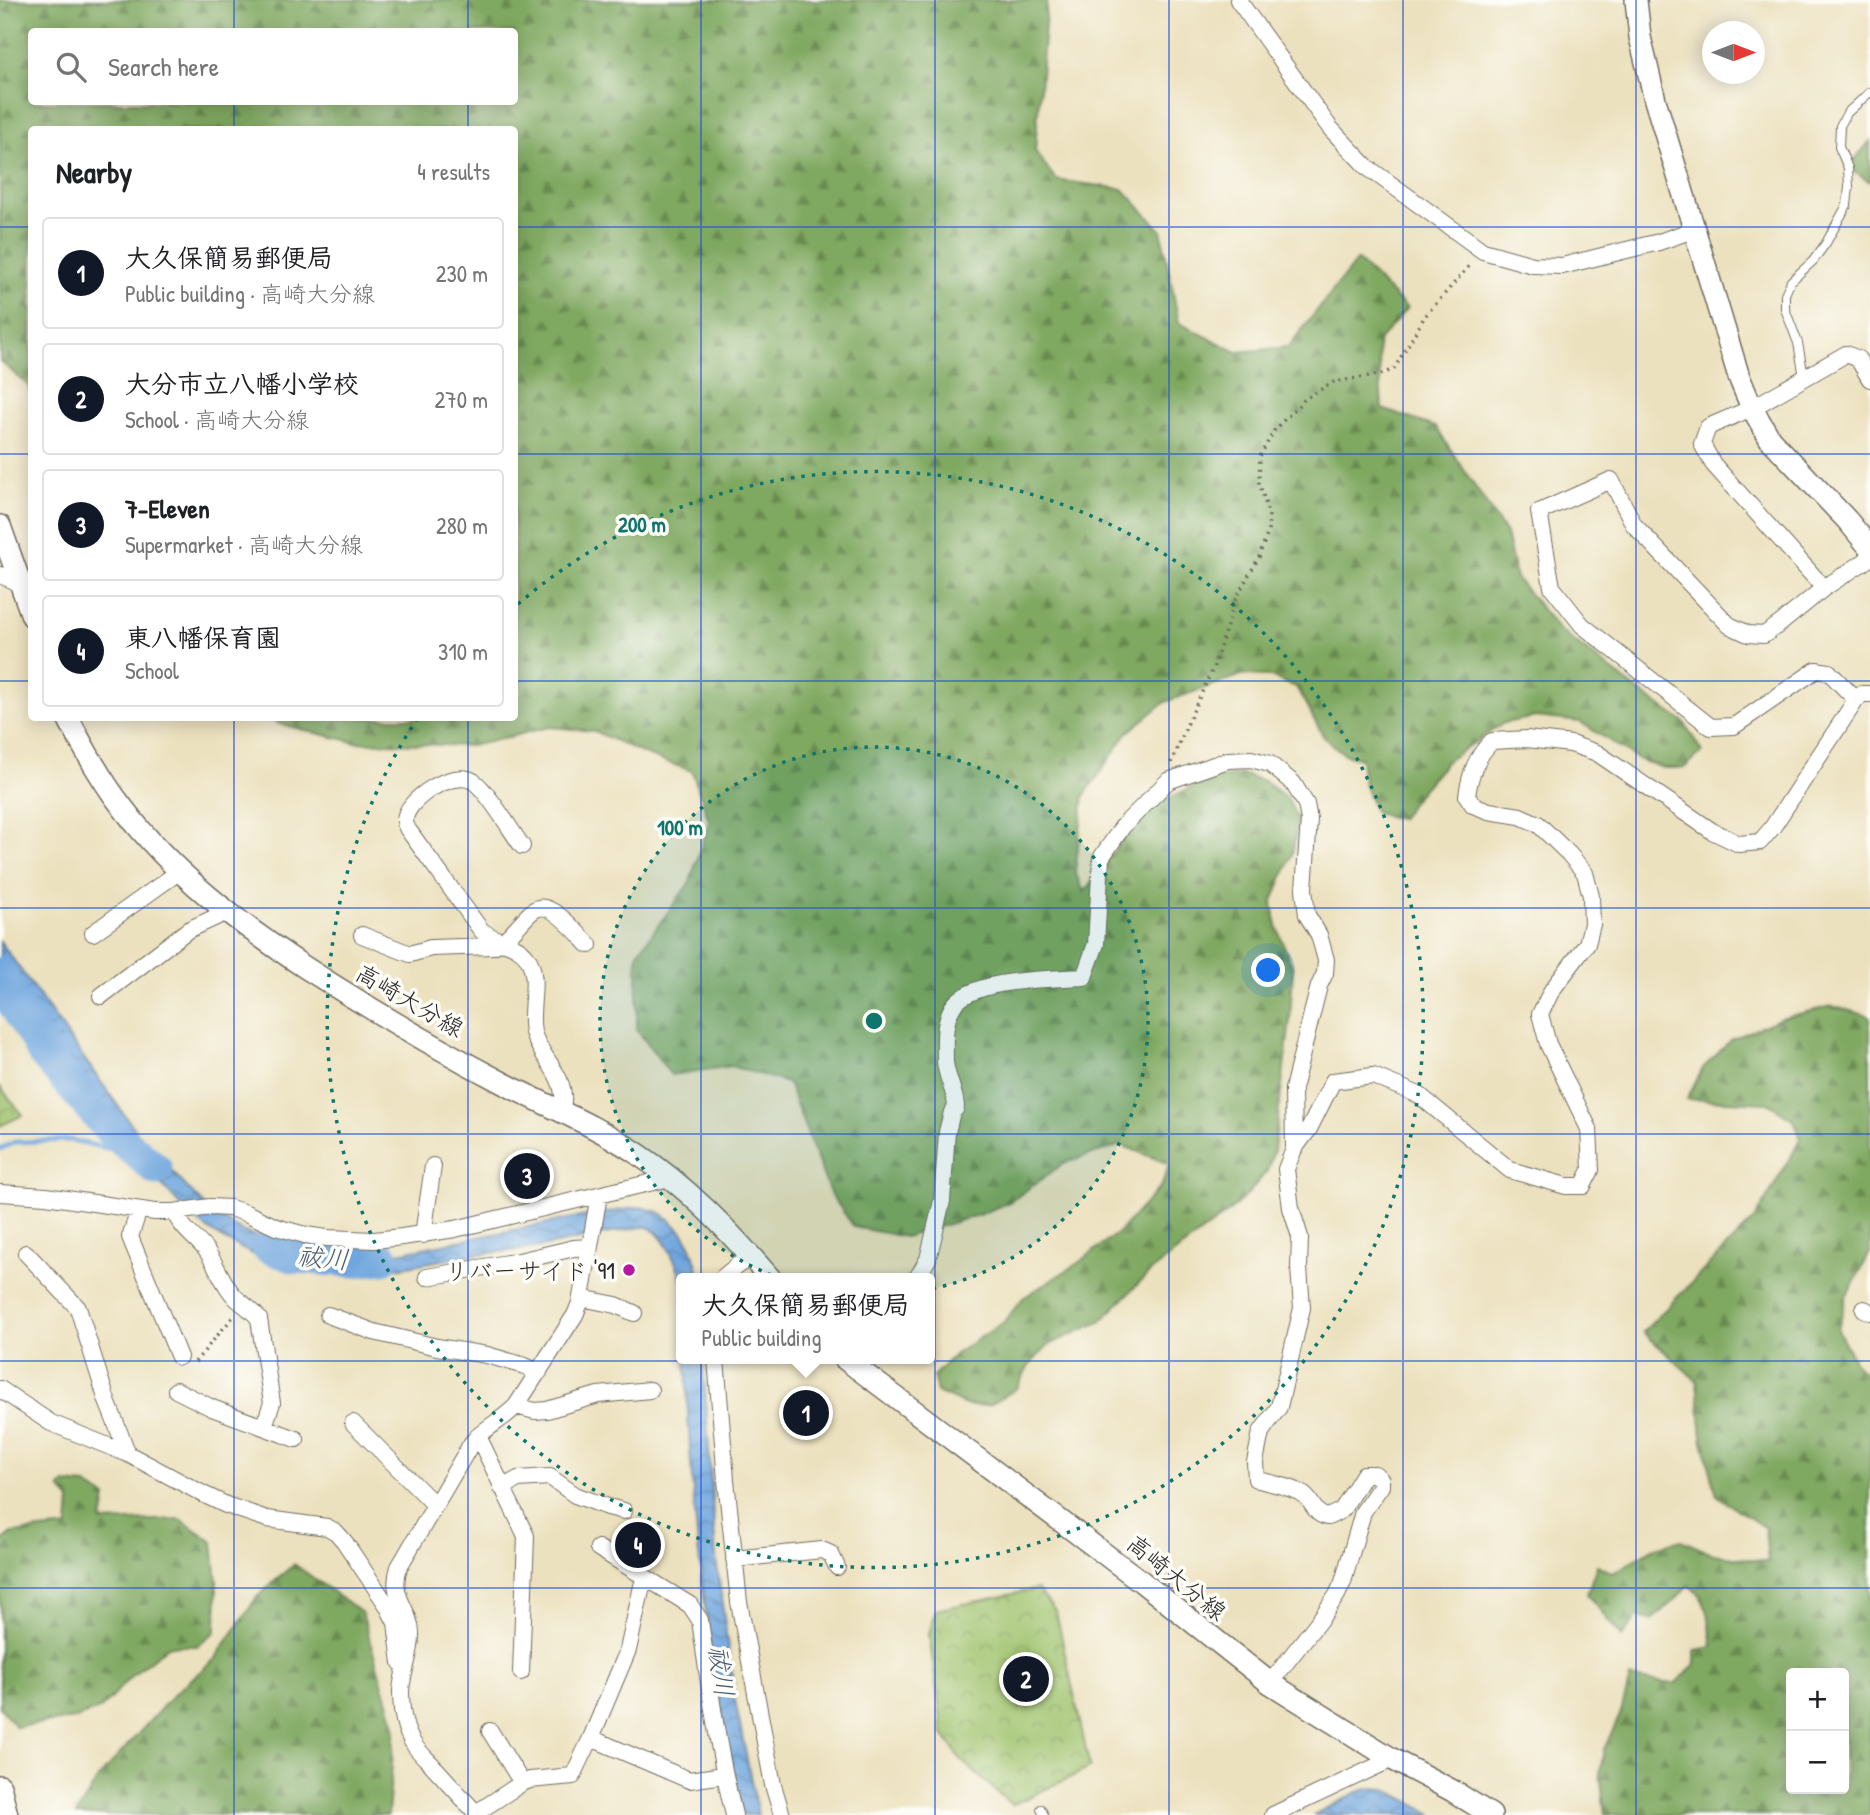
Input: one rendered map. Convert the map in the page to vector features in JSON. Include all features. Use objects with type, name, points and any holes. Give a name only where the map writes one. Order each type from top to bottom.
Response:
[{"type":"main road","points":[[1636,0],[1640,37],[1655,100],[1739,377],[1752,408],[1770,439],[1870,548]]},
{"type":"main road","points":[[0,526],[28,603]]},
{"type":"main road","name":"高崎大分線","points":[[70,721],[99,774],[124,809],[180,872],[227,912],[259,937],[409,1031],[505,1084],[603,1132],[636,1153],[670,1178],[726,1228],[765,1273]]},
{"type":"main road","name":"高崎大分線","points":[[855,1364],[1100,1549],[1270,1683],[1392,1759],[1453,1791],[1491,1815]]},
{"type":"main road","points":[[0,1786],[7,1815]]},
{"type":"street","points":[[1238,0],[1330,128],[1367,167],[1483,251],[1533,265],[1562,266],[1659,242],[1693,230]]},
{"type":"street","points":[[1824,587],[1713,464],[1702,444],[1709,427],[1752,408],[1846,354],[1858,359],[1870,379]]},
{"type":"street","points":[[1270,1683],[1337,1595],[1363,1512],[1381,1486],[1381,1480],[1375,1474],[1364,1474],[1342,1510],[1332,1516],[1323,1517],[1308,1499],[1298,1492],[1256,1479],[1255,1462],[1261,1432],[1279,1407],[1302,1308],[1300,1237],[1291,1208],[1286,1170],[1294,1149],[1309,1129],[1334,1081],[1373,1076],[1419,1095],[1510,1170],[1566,1186],[1583,1186],[1591,1170],[1589,1129],[1548,1044],[1540,1014],[1552,990],[1587,944],[1592,924],[1591,896],[1585,873],[1538,824],[1520,816],[1489,811],[1473,805],[1467,796],[1470,775],[1481,752],[1492,741],[1528,739],[1571,744],[1597,753],[1712,831],[1739,844],[1760,842],[1863,697],[1829,672],[1816,670],[1734,726],[1711,727],[1582,625],[1552,587],[1539,512],[1611,480],[1634,525],[1730,625],[1748,634],[1763,635],[1782,623],[1824,587],[1870,558]]},
{"type":"street","points":[[0,575],[22,584]]},
{"type":"street","points":[[920,1273],[928,1259],[942,1201],[947,1132],[952,1112],[956,1108],[956,1096],[945,1065],[945,1028],[952,1007],[970,992],[995,985],[1084,976],[1096,944],[1101,858],[1123,826],[1168,781],[1228,760],[1251,759],[1270,764],[1293,783],[1306,804],[1309,820],[1304,889],[1307,915],[1320,935],[1326,960],[1325,973],[1319,986],[1293,1089],[1294,1149]]},
{"type":"street","points":[[522,846],[481,788],[471,780],[452,779],[432,788],[416,802],[405,817],[408,831],[481,930],[492,938],[521,950],[530,962],[533,1029],[538,1047],[559,1079],[563,1096],[562,1111]]},
{"type":"street","points":[[93,933],[180,872]]},
{"type":"street","points":[[362,935],[410,954],[431,948],[486,947],[502,943],[532,911],[546,907],[555,912],[589,945]]},
{"type":"street","points":[[101,996],[188,930],[227,912]]},
{"type":"street","points":[[423,1235],[433,1166]]},
{"type":"street","points":[[0,1193],[80,1200],[139,1210],[177,1212],[222,1207],[240,1210],[276,1227],[317,1237],[374,1240],[423,1235],[598,1201],[670,1178]]},
{"type":"street","points":[[402,1676],[411,1634],[397,1596],[399,1567],[478,1436],[516,1406],[575,1315],[581,1298],[598,1201]]},
{"type":"street","points":[[139,1210],[130,1237],[187,1360]]},
{"type":"street","points":[[177,1212],[183,1228],[205,1250],[229,1289],[255,1313],[261,1326],[272,1403],[264,1426]]},
{"type":"street","points":[[427,1277],[519,1261],[591,1242]]},
{"type":"street","points":[[26,1253],[79,1308],[107,1401],[128,1454]]},
{"type":"street","points":[[728,1273],[751,1257]]},
{"type":"street","points":[[581,1298],[616,1305],[634,1313]]},
{"type":"street","points":[[328,1315],[374,1332],[437,1347],[487,1355],[539,1372]]},
{"type":"street","points":[[716,1364],[734,1559],[773,1785],[782,1815]]},
{"type":"street","points":[[0,1389],[51,1423],[128,1454],[226,1505],[267,1519],[317,1525],[336,1532],[387,1605],[396,1623],[402,1676],[401,1701],[405,1726],[413,1744],[477,1814],[522,1783],[573,1776],[628,1650],[644,1577]]},
{"type":"street","points":[[176,1390],[212,1408],[296,1439]]},
{"type":"street","points":[[516,1406],[535,1411],[547,1410],[598,1395],[650,1390]]},
{"type":"street","points":[[354,1423],[435,1505]]},
{"type":"street","points":[[478,1436],[526,1536],[521,1672]]},
{"type":"street","points":[[502,1488],[518,1479],[550,1478],[583,1498],[624,1511]]},
{"type":"street","points":[[598,1548],[690,1605],[700,1620],[715,1725],[734,1815]]},
{"type":"street","points":[[734,1559],[822,1550],[831,1554],[837,1567]]},
{"type":"street","points":[[490,1731],[522,1783]]},
{"type":"street","points":[[591,1738],[689,1780],[724,1775]]},
{"type":"street","points":[[1273,1815],[1392,1759]]},
{"type":"lane","points":[[1804,377],[1798,343],[1785,309],[1785,294],[1791,281],[1813,261],[1826,243],[1847,205],[1848,168],[1839,147],[1840,126],[1847,113],[1870,92]]},
{"type":"path","points":[[1168,781],[1172,759],[1214,666],[1236,598],[1259,557],[1268,532],[1269,515],[1259,482],[1260,456],[1275,429],[1306,398],[1334,382],[1382,374],[1394,369],[1425,316],[1483,251]]},
{"type":"path","points":[[187,1360],[244,1305]]},
{"type":"green space","points":[[0,0],[1047,0],[1035,151],[1056,180],[1123,189],[1161,230],[1179,323],[1237,352],[1288,347],[1357,260],[1407,308],[1378,342],[1382,409],[1436,427],[1506,534],[1516,578],[1558,629],[1641,693],[1684,722],[1702,752],[1684,768],[1663,768],[1638,759],[1580,722],[1536,717],[1504,723],[1447,761],[1400,819],[1375,813],[1364,783],[1361,759],[1344,754],[1324,737],[1296,687],[1268,676],[1242,675],[1165,702],[1127,733],[1084,796],[1075,872],[1084,892],[1134,824],[1159,802],[1218,778],[1241,774],[1264,781],[1288,799],[1298,821],[1292,855],[1272,903],[1278,930],[1293,969],[1290,1020],[1274,1150],[1267,1171],[1248,1194],[1150,1272],[1100,1322],[1048,1345],[1028,1367],[1017,1388],[990,1405],[968,1406],[937,1392],[933,1376],[955,1354],[1004,1322],[1023,1298],[1078,1263],[1119,1232],[1162,1185],[1169,1164],[1121,1145],[1064,1163],[1011,1201],[981,1214],[905,1237],[854,1227],[830,1193],[788,1083],[731,1066],[671,1075],[637,1030],[637,954],[690,882],[709,821],[692,771],[649,756],[594,731],[549,727],[471,746],[354,742],[275,721],[518,721],[518,126],[28,126],[28,385],[0,361]]},
{"type":"green space","points":[[1870,141],[1870,182],[1848,168]]},
{"type":"green space","points":[[1832,1006],[1870,1016],[1870,1253],[1846,1297],[1838,1330],[1857,1366],[1870,1378],[1870,1815],[1605,1815],[1600,1773],[1604,1749],[1621,1713],[1630,1678],[1674,1684],[1695,1666],[1695,1650],[1713,1647],[1708,1612],[1700,1595],[1688,1585],[1652,1620],[1637,1617],[1622,1637],[1587,1594],[1597,1565],[1613,1573],[1656,1547],[1681,1540],[1713,1554],[1768,1562],[1765,1528],[1717,1496],[1702,1437],[1697,1381],[1643,1332],[1756,1217],[1801,1139],[1794,1120],[1768,1103],[1687,1099],[1703,1068],[1732,1039],[1781,1018]]},
{"type":"green space","points":[[0,1087],[23,1115],[0,1126]]},
{"type":"green space","points":[[65,1483],[86,1485],[106,1497],[102,1522],[180,1519],[213,1542],[217,1582],[216,1631],[197,1646],[168,1646],[130,1677],[102,1708],[75,1719],[16,1727],[0,1707],[0,1543],[12,1533],[68,1527],[70,1501],[60,1488]]},
{"type":"green space","points":[[294,1564],[362,1613],[395,1726],[388,1815],[76,1815],[98,1778],[176,1692],[215,1659],[257,1597]]},
{"type":"green space","points":[[1037,1589],[1056,1612],[1090,1768],[1012,1805],[963,1762],[943,1734],[929,1634],[935,1610]]},
{"type":"water","points":[[0,941],[144,1142],[212,1214],[244,1232],[319,1262],[383,1256],[640,1207],[659,1212],[683,1233],[691,1247],[698,1273],[679,1273],[659,1235],[646,1227],[536,1248],[471,1255],[351,1276],[350,1271],[290,1271],[274,1265],[219,1237],[191,1217],[134,1155],[36,1023],[0,969]]},
{"type":"water","points":[[686,1364],[703,1364],[716,1558],[735,1700],[758,1815],[743,1815],[720,1702],[703,1588]]},
{"type":"water","points":[[1372,1788],[1386,1789],[1434,1815],[1313,1815],[1358,1792]]},
{"type":"waterway","name":"祓川","points":[[0,974],[8,995],[43,1053],[109,1129],[156,1169]]},
{"type":"waterway","points":[[0,1149],[15,1142],[71,1140],[105,1148],[128,1145]]},
{"type":"waterway","name":"祓川","points":[[268,1247],[295,1257],[353,1261],[383,1258]]},
{"type":"place","name":"7-Eleven","points":[[527,1176]]},
{"type":"place","name":"リバーサイド '91","points":[[629,1270]]},
{"type":"place","name":"大久保簡易郵便局","points":[[806,1413]]},
{"type":"place","name":"東八幡保育園","points":[[638,1545]]},
{"type":"place","name":"大分市立八幡小学校","points":[[1026,1679]]}]
